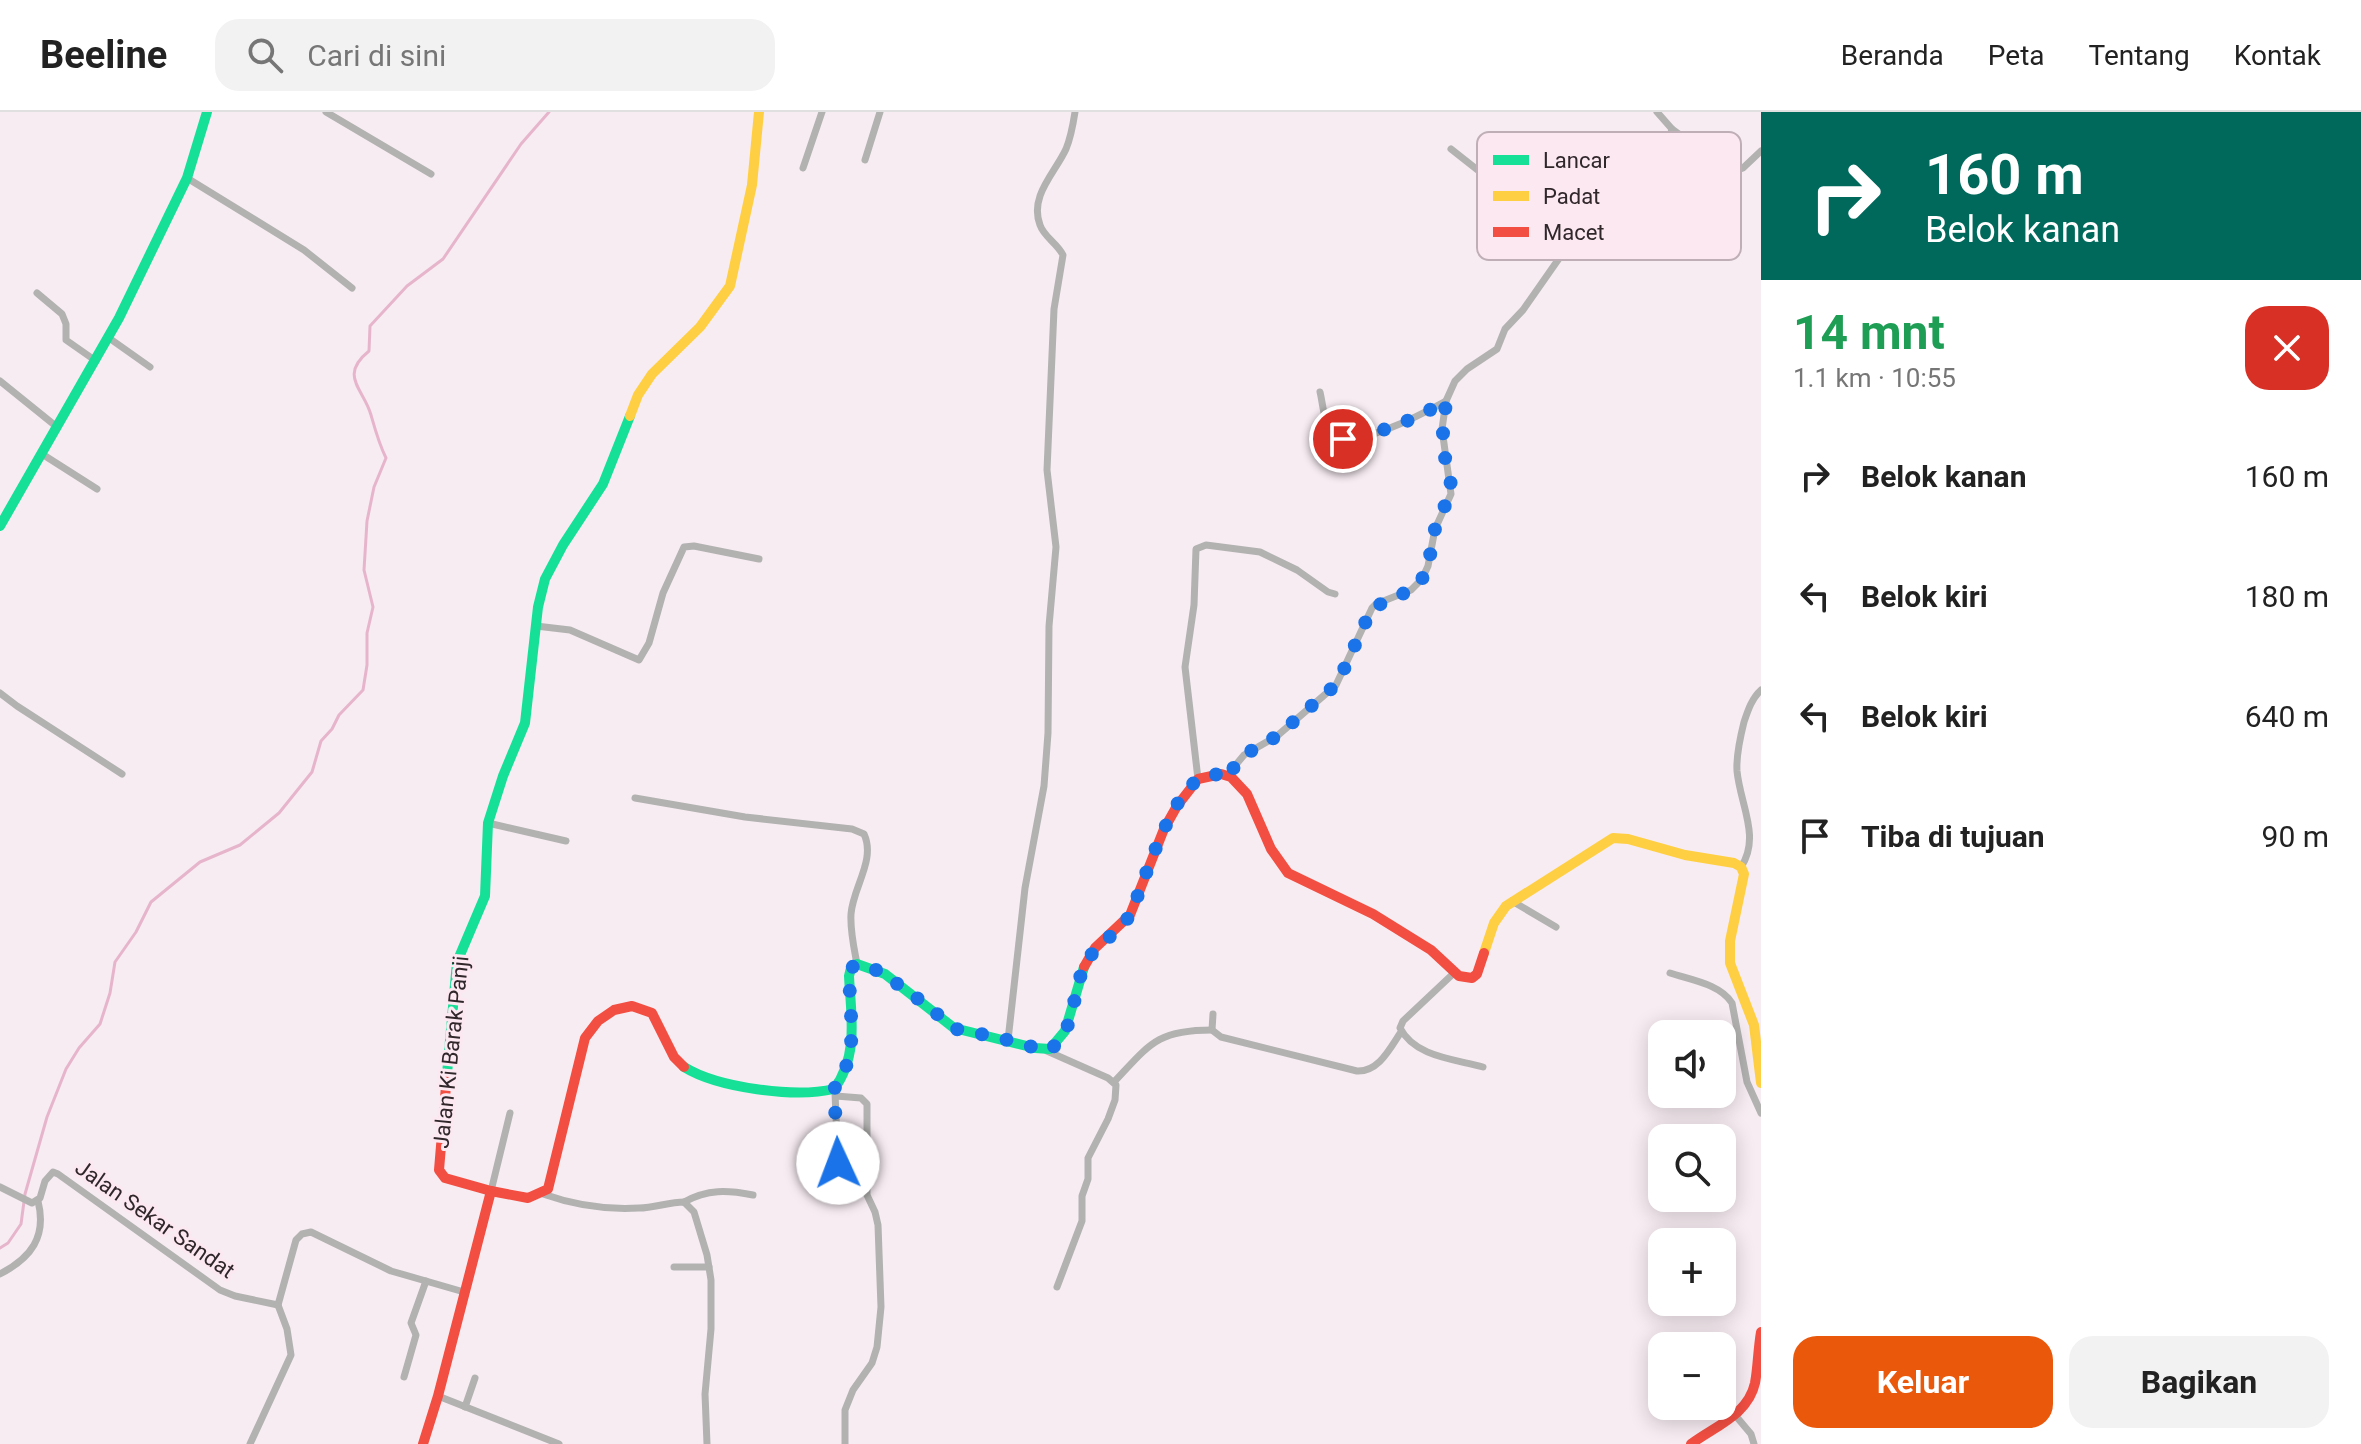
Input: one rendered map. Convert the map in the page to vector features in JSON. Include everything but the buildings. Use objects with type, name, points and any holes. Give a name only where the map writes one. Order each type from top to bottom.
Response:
[{"type":"street","points":[[0,526],[109,338],[187,178],[207,112]]},
{"type":"street","points":[[326,112],[431,174]]},
{"type":"street","name":"Jalan Ki Barak Panji","points":[[491,1191],[445,1178],[439,1170],[457,962],[485,896],[488,823],[499,786],[525,723],[536,626],[545,579],[554,559],[603,484],[638,395],[660,364],[700,327],[730,286],[752,185],[759,112]]},
{"type":"street","points":[[803,168],[822,112]]},
{"type":"street","points":[[865,160],[880,112]]},
{"type":"street","points":[[1008,1040],[1025,888],[1044,786],[1049,626],[1056,569],[1047,470],[1054,309],[1063,255],[1045,234],[1038,211],[1042,190],[1070,138],[1075,112]]},
{"type":"street","points":[[1657,112],[1676,132]]},
{"type":"street","points":[[1451,149],[1477,169]]},
{"type":"street","points":[[1741,169],[1761,151]]},
{"type":"street","points":[[187,178],[304,250],[352,288]]},
{"type":"street","points":[[1231,777],[1231,771],[1244,755],[1277,736],[1336,685],[1372,608],[1404,595],[1422,579],[1428,566],[1435,529],[1451,494],[1452,484],[1442,444],[1446,401],[1459,376],[1497,349],[1505,329],[1523,310],[1557,260]]},
{"type":"street","points":[[37,293],[62,314],[67,342],[96,361]]},
{"type":"street","points":[[109,338],[150,367]]},
{"type":"street","points":[[0,381],[57,427]]},
{"type":"street","points":[[1320,392],[1330,429],[1343,439],[1385,430],[1412,420],[1446,401]]},
{"type":"street","points":[[42,454],[97,489]]},
{"type":"street","points":[[1198,779],[1185,653],[1194,605],[1196,549],[1206,545],[1260,552],[1335,594]]},
{"type":"street","points":[[536,626],[570,630],[639,660],[649,643],[663,593],[684,547],[694,546],[759,559]]},
{"type":"street","points":[[1741,867],[1752,846],[1752,834],[1738,780],[1737,760],[1746,716],[1755,695],[1761,690]]},
{"type":"street","points":[[0,693],[122,774]]},
{"type":"street","points":[[1047,1051],[1059,1041],[1067,1023],[1086,960],[1095,947],[1121,927],[1130,915],[1164,829],[1198,779],[1213,774],[1231,777],[1247,794],[1282,868],[1394,926],[1431,950],[1455,972],[1468,978],[1477,974],[1494,923],[1512,901],[1538,888],[1613,838],[1734,863],[1741,867],[1744,874],[1730,941],[1730,963],[1754,1025],[1761,1083]]},
{"type":"street","points":[[635,798],[745,817],[852,829],[864,834],[868,858],[851,913],[857,964]]},
{"type":"street","points":[[488,823],[566,841]]},
{"type":"street","points":[[1512,901],[1556,927]]},
{"type":"street","points":[[838,1163],[835,1092],[844,1075],[850,1051],[849,976],[851,968],[857,964],[873,968],[956,1029],[1047,1051],[1114,1082]]},
{"type":"street","points":[[1455,972],[1403,1021],[1401,1032],[1410,1042],[1431,1054],[1483,1067]]},
{"type":"street","points":[[1670,973],[1703,983],[1727,995],[1736,1017],[1747,1082],[1761,1113]]},
{"type":"street","points":[[491,1191],[529,1199],[543,1194],[550,1184],[563,1118],[585,1038],[597,1020],[617,1007],[639,1008],[652,1013],[674,1058],[696,1075],[861,1098],[867,1104],[867,1195],[877,1217],[881,1263],[877,1347],[872,1363],[853,1390],[845,1410],[845,1444]]},
{"type":"street","points":[[1212,1030],[1213,1014]]},
{"type":"street","points":[[1114,1082],[1141,1052],[1175,1031],[1212,1030],[1221,1037],[1364,1072],[1375,1067],[1401,1032]]},
{"type":"street","points":[[1057,1287],[1082,1221],[1088,1158],[1112,1109],[1116,1091],[1114,1082]]},
{"type":"street","points":[[423,1444],[510,1113]]},
{"type":"street","name":"Jalan Sekar Sandat","points":[[35,1202],[45,1181],[53,1172],[58,1174],[220,1290],[278,1305]]},
{"type":"street","points":[[0,1187],[19,1198],[35,1202],[41,1212],[35,1246],[19,1263],[0,1274]]},
{"type":"street","points":[[543,1194],[570,1203],[638,1208],[684,1202],[711,1191],[753,1195]]},
{"type":"street","points":[[684,1202],[691,1207],[709,1267],[711,1329],[705,1394],[707,1444]]},
{"type":"street","points":[[250,1444],[291,1355],[287,1329],[278,1305],[296,1240],[302,1234],[311,1232],[377,1265],[464,1292]]},
{"type":"street","points":[[674,1267],[709,1267]]},
{"type":"street","points":[[404,1377],[416,1335],[411,1323],[426,1281]]},
{"type":"street","points":[[1736,1414],[1752,1395],[1761,1332]]},
{"type":"street","points":[[465,1407],[475,1378]]},
{"type":"street","points":[[438,1396],[559,1444]]},
{"type":"street","points":[[1736,1416],[1751,1434],[1754,1444]]},
{"type":"street","points":[[1691,1444],[1727,1420]]},
{"type":"waterway","points":[[0,1248],[8,1243],[21,1224],[25,1194],[47,1117],[66,1069],[100,1024],[110,993],[115,962],[136,932],[151,902],[200,862],[240,845],[279,813],[312,772],[321,741],[339,715],[363,690],[367,633],[373,607],[364,570],[367,521],[374,487],[386,458],[368,406],[356,383],[355,368],[369,351],[370,326],[407,286],[443,259],[521,144],[549,112]]},
{"type":"traffic: fast","points":[[0,526],[119,318],[187,178],[207,112]]},
{"type":"traffic: fast","points":[[447,1074],[457,962],[485,896],[488,823],[525,723],[538,607],[545,579],[603,484],[630,416]]},
{"type":"traffic: fast","points":[[684,1067],[736,1086],[778,1092],[834,1089],[842,1076],[850,1049],[849,976],[851,968],[857,964],[885,974],[954,1028],[1050,1049],[1065,1031],[1084,967]]},
{"type":"traffic: slow","points":[[630,416],[638,395],[652,374],[700,327],[730,286],[752,185],[759,112]]},
{"type":"traffic: slow","points":[[1484,953],[1494,923],[1506,906],[1613,838],[1734,863],[1741,867],[1744,874],[1730,941],[1730,963],[1754,1025],[1761,1083]]},
{"type":"traffic: jam","points":[[1084,967],[1095,948],[1130,915],[1164,829],[1177,806],[1198,779],[1221,774],[1231,777],[1247,794],[1271,849],[1288,873],[1373,914],[1431,950],[1459,976],[1472,978],[1477,974],[1484,953]]},
{"type":"traffic: jam","points":[[491,1191],[528,1198],[548,1189],[585,1038],[598,1021],[614,1010],[632,1006],[652,1013],[674,1057],[684,1067]]},
{"type":"traffic: jam","points":[[423,1444],[491,1191],[445,1178],[439,1170],[447,1074]]},
{"type":"traffic: jam","points":[[1691,1444],[1729,1419],[1745,1404],[1755,1383],[1761,1332]]},
{"type":"route","points":[[838,1163],[834,1089],[844,1075],[850,1051],[851,968],[857,964],[873,968],[956,1029],[1020,1042],[1047,1051],[1055,1046],[1067,1023],[1086,960],[1095,947],[1121,927],[1130,915],[1164,829],[1194,783],[1213,774],[1231,777],[1231,771],[1244,755],[1277,736],[1336,685],[1372,608],[1404,595],[1422,579],[1431,556],[1435,529],[1451,494],[1452,484],[1442,444],[1446,401],[1412,420],[1385,430],[1343,439]]}]
